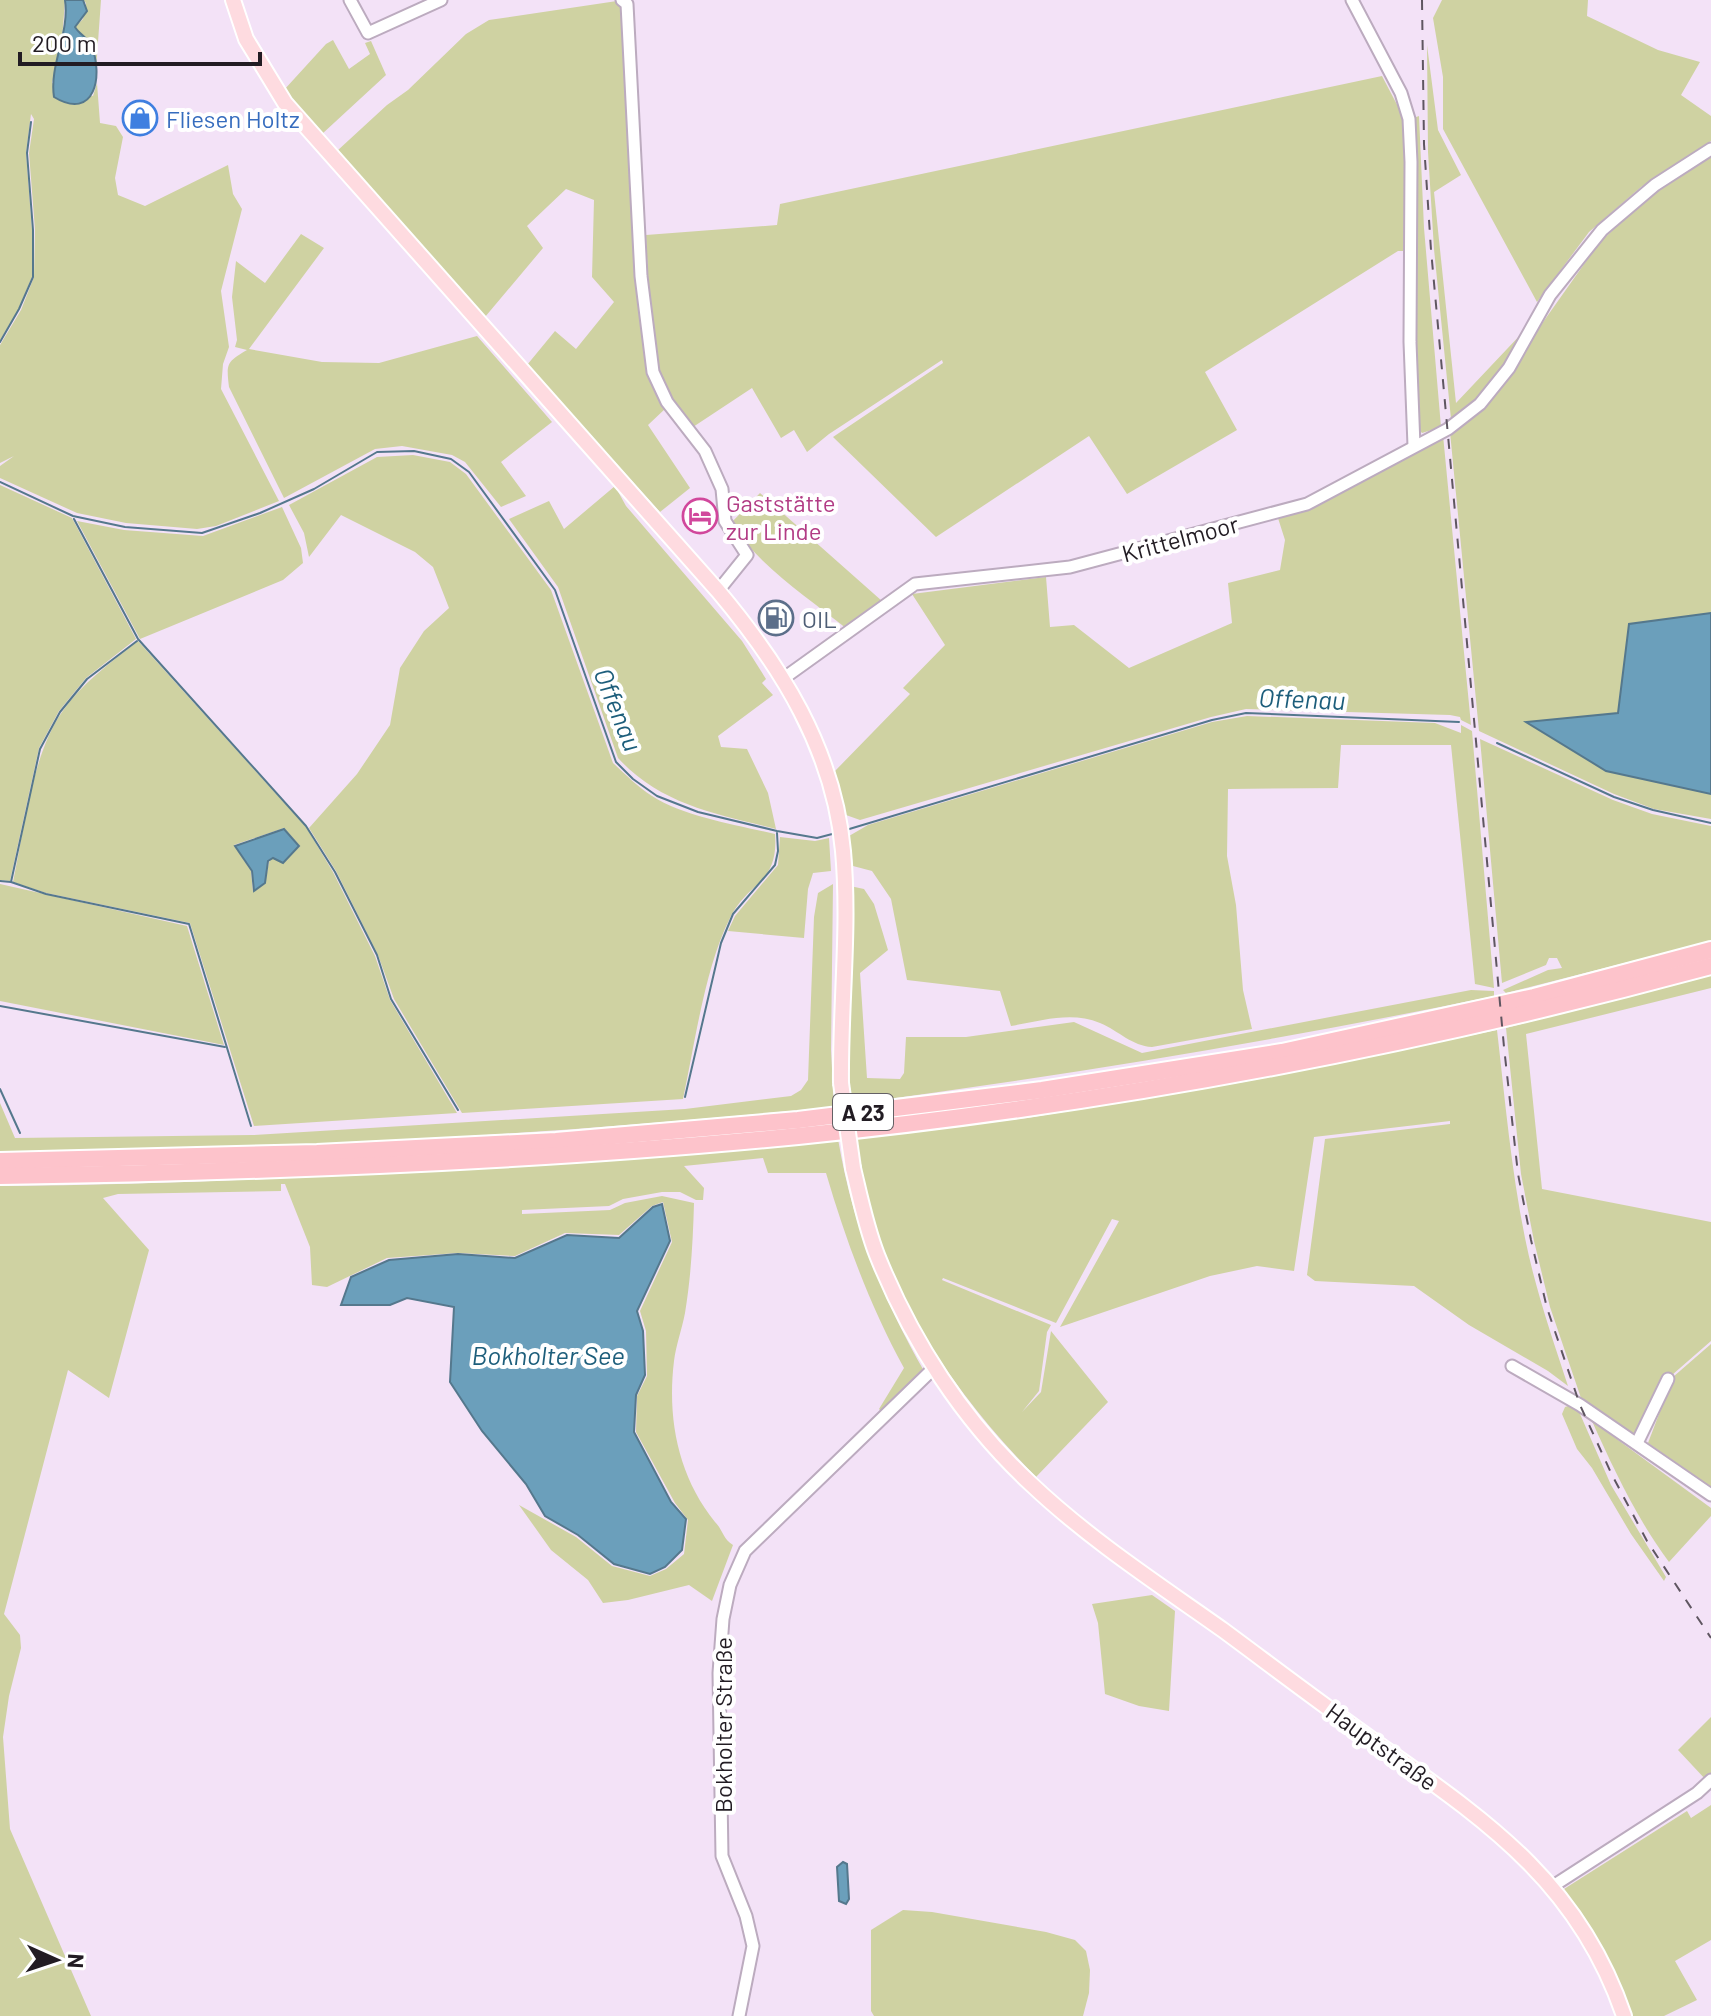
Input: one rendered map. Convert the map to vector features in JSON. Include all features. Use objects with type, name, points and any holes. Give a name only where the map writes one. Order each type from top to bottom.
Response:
[{"type":"highway","name":"A 23","points":[[0,1161],[365,1151],[556,1141],[813,1118],[1042,1090],[1282,1052],[1534,997],[1711,950]]},
{"type":"highway","name":"A 23","points":[[0,1176],[319,1168],[559,1156],[798,1136],[920,1122],[1041,1106],[1283,1066],[1538,1011],[1711,966]]},
{"type":"main road","points":[[233,0],[246,39],[285,103],[718,591],[784,678]]},
{"type":"main road","name":"Hauptstraße","points":[[784,678],[812,731],[839,823],[843,849],[845,898],[841,1083],[853,1168],[876,1252],[934,1368],[1004,1456],[1030,1483],[1083,1527],[1494,1829],[1553,1886],[1583,1927],[1597,1951],[1624,2016]]},
{"type":"street","points":[[350,0],[368,33],[441,0]]},
{"type":"street","points":[[1352,0],[1401,93],[1409,119],[1410,342],[1414,446]]},
{"type":"street","points":[[625,2],[641,276],[653,372],[667,402],[705,451],[722,489],[725,521],[747,555],[718,591]]},
{"type":"street","name":"Krittelmoor","points":[[784,678],[915,584],[1070,567],[1307,504],[1448,429],[1480,404],[1509,368],[1559,283],[1602,230],[1655,185],[1711,149]]},
{"type":"street","points":[[1512,1366],[1580,1405],[1711,1495]]},
{"type":"street","name":"Bokholter Straße","points":[[739,2016],[753,1946],[746,1916],[722,1856],[719,1673],[723,1619],[730,1585],[745,1551],[934,1368]]},
{"type":"street","points":[[1637,1443],[1668,1379]]},
{"type":"street","points":[[1553,1886],[1697,1793],[1711,1780]]},
{"type":"green space","points":[[0,0],[65,0],[62,41],[52,83],[93,96],[97,83],[100,123],[116,126],[123,137],[115,178],[118,195],[145,206],[228,165],[233,194],[242,209],[221,291],[229,347],[223,364],[221,389],[279,501],[216,526],[197,529],[126,523],[77,513],[0,478],[0,466],[14,456],[0,463],[0,345],[21,310],[34,277],[35,230],[29,153],[34,119],[31,114],[26,153],[32,277],[18,310],[0,340]]},
{"type":"green space","points":[[83,0],[101,0],[96,70],[91,44],[75,27],[83,19],[86,3]]},
{"type":"green space","points":[[1442,0],[1588,0],[1587,16],[1658,50],[1700,62],[1681,95],[1711,116],[1711,141],[1641,187],[1589,232],[1537,302],[1443,129],[1443,77],[1433,18]]},
{"type":"green space","points":[[617,1],[622,8],[637,277],[666,408],[648,425],[690,488],[660,512],[527,365],[555,331],[576,349],[614,302],[592,277],[594,200],[566,189],[527,226],[543,248],[485,317],[337,151],[408,90],[466,34],[489,20]]},
{"type":"green space","points":[[333,40],[349,69],[370,54],[365,43],[371,41],[386,75],[322,134],[284,90]]},
{"type":"green space","points":[[1427,45],[1438,130],[1461,175],[1434,192],[1456,403],[1524,331],[1521,341],[1477,400],[1451,419],[1434,249],[1428,152]]},
{"type":"green space","points":[[1382,76],[1404,118],[1409,251],[1398,251],[1205,372],[1237,430],[1127,494],[1089,436],[936,537],[833,437],[943,363],[942,360],[829,434],[807,452],[794,430],[781,438],[752,388],[693,427],[671,398],[657,370],[646,235],[777,225],[780,204]]},
{"type":"green space","points":[[1419,116],[1424,228],[1441,427],[1422,433],[1415,425],[1411,119]]},
{"type":"green space","points":[[1711,157],[1711,613],[1629,625],[1618,713],[1527,722],[1606,771],[1711,794],[1711,819],[1654,809],[1614,794],[1479,731],[1450,432],[1456,431],[1485,404],[1599,243],[1647,198]]},
{"type":"green space","points":[[301,234],[324,248],[249,349],[322,362],[379,363],[477,336],[552,422],[501,462],[526,496],[501,507],[465,462],[452,455],[402,446],[375,449],[284,498],[229,387],[229,364],[247,350],[235,347],[237,340],[232,297],[236,261],[265,283]]},
{"type":"green space","points":[[1443,435],[1471,725],[1460,717],[1450,715],[1246,709],[860,820],[846,815],[835,771],[910,694],[903,688],[945,645],[912,594],[1046,577],[1050,627],[1074,625],[1129,668],[1232,623],[1228,583],[1280,570],[1285,540],[1277,515]]},
{"type":"green space","points":[[413,455],[450,462],[466,474],[551,590],[613,763],[642,789],[680,810],[775,834],[775,850],[767,873],[737,906],[721,938],[702,1006],[683,1099],[462,1113],[394,999],[378,955],[336,871],[309,828],[357,774],[390,725],[400,668],[424,631],[449,608],[433,567],[415,552],[341,515],[309,557],[304,533],[289,505],[377,457]]},
{"type":"green space","points":[[0,485],[72,518],[136,639],[86,678],[59,711],[39,748],[10,881],[0,880]]},
{"type":"green space","points":[[615,486],[626,506],[742,641],[766,679],[762,683],[773,695],[718,736],[721,747],[747,749],[768,793],[776,829],[691,806],[653,787],[618,758],[558,587],[509,519],[549,501],[564,529]]},
{"type":"green space","points":[[760,493],[882,601],[847,629],[770,567],[731,523]]},
{"type":"green space","points":[[282,507],[301,548],[303,563],[283,580],[140,639],[77,521],[124,530],[203,536]]},
{"type":"green space","points":[[138,641],[306,827],[333,872],[375,956],[390,1000],[457,1113],[254,1126],[190,923],[46,893],[13,882],[30,794],[52,730],[78,692]],"holes":[[[284,828],[300,846],[283,863],[272,858],[265,883],[253,892],[251,871],[234,845]]]},
{"type":"green space","points":[[1247,716],[1435,723],[1461,733],[1461,725],[1472,731],[1494,988],[1475,984],[1451,745],[1341,745],[1338,788],[1228,789],[1227,856],[1236,905],[1243,990],[1252,1029],[1152,1047],[1132,1041],[1089,1019],[1056,1018],[1011,1026],[1000,991],[907,980],[891,899],[872,871],[853,866],[849,836],[868,825],[1212,722]]},
{"type":"green space","points":[[1480,739],[1613,800],[1652,814],[1711,826],[1711,941],[1506,993],[1503,990],[1548,970],[1562,968],[1557,958],[1549,958],[1546,965],[1502,983]]},
{"type":"green space","points":[[780,837],[815,841],[829,838],[831,871],[813,873],[808,889],[804,938],[728,931],[735,916],[778,865]]},
{"type":"green space","points":[[0,884],[187,926],[224,1045],[0,1001]]},
{"type":"green space","points":[[833,884],[831,1050],[834,1107],[626,1125],[313,1145],[0,1152],[0,1103],[15,1138],[252,1135],[685,1109],[791,1096],[801,1090],[808,1080],[814,917],[818,893]]},
{"type":"green space","points":[[850,886],[864,889],[874,904],[888,950],[860,973],[867,1078],[900,1079],[904,1073],[906,1037],[966,1037],[1074,1022],[1142,1053],[1471,990],[1494,991],[1494,996],[1174,1056],[852,1104],[846,1050]]},
{"type":"green space","points":[[1711,975],[1711,988],[1526,1034],[1542,1189],[1711,1222],[1711,1341],[1672,1375],[1665,1375],[1635,1436],[1629,1435],[1582,1401],[1550,1307],[1521,1174],[1506,1028]]},
{"type":"green space","points":[[1497,1030],[1512,1160],[1525,1238],[1568,1386],[1469,1325],[1414,1286],[1315,1281],[1307,1275],[1325,1139],[1450,1124],[1450,1121],[1314,1137],[1294,1271],[1257,1266],[1210,1276],[1060,1327],[1119,1221],[1112,1219],[1056,1323],[943,1278],[1051,1325],[1047,1332],[1039,1391],[1022,1412],[1041,1392],[1051,1331],[1108,1402],[1036,1477],[1002,1441],[957,1384],[899,1290],[872,1212],[856,1138],[1027,1118],[1243,1082]]},
{"type":"green space","points":[[838,1139],[852,1202],[870,1260],[924,1371],[882,1412],[879,1409],[904,1368],[860,1273],[826,1173],[768,1173],[763,1158],[684,1166],[704,1188],[703,1200],[680,1192],[662,1192],[623,1199],[609,1206],[522,1210],[522,1214],[610,1210],[625,1203],[662,1196],[694,1203],[689,1286],[674,1361],[672,1404],[678,1446],[692,1486],[733,1545],[712,1601],[689,1585],[603,1603],[588,1580],[551,1550],[519,1505],[576,1537],[612,1566],[650,1576],[666,1569],[684,1554],[688,1520],[675,1503],[636,1432],[637,1396],[647,1376],[646,1331],[640,1311],[672,1242],[663,1202],[652,1206],[619,1235],[565,1233],[515,1256],[458,1253],[387,1258],[327,1287],[312,1285],[310,1247],[285,1184],[281,1184],[281,1191],[118,1194],[103,1198],[149,1250],[109,1398],[68,1370],[4,1614],[20,1635],[21,1648],[3,1737],[10,1829],[91,2016],[0,2016],[0,1186],[182,1182],[425,1171]]},
{"type":"green space","points":[[1711,1344],[1711,1487],[1648,1443],[1673,1377]]},
{"type":"green space","points":[[1565,1407],[1577,1407],[1611,1485],[1666,1577],[1664,1581],[1577,1449],[1562,1414]]},
{"type":"green space","points":[[1592,1421],[1711,1508],[1711,1516],[1669,1562],[1636,1511]]},
{"type":"green space","points":[[1152,1595],[1175,1611],[1169,1711],[1139,1706],[1105,1694],[1098,1623],[1092,1604]]},
{"type":"green space","points":[[1711,1717],[1711,1776],[1707,1781],[1678,1750]]},
{"type":"green space","points":[[1711,1805],[1711,1940],[1675,1961],[1697,2000],[1664,2016],[1630,2016],[1601,1948],[1564,1889],[1687,1811],[1691,1818]]},
{"type":"green space","points":[[903,1910],[932,1912],[1075,1940],[1086,1951],[1090,1970],[1089,1993],[1083,2016],[874,2016],[871,2011],[871,1930]]},
{"type":"water","points":[[65,0],[83,0],[87,11],[75,27],[90,43],[95,57],[93,92],[79,104],[54,97],[54,73],[65,25]]},
{"type":"water","points":[[1711,613],[1711,794],[1606,771],[1526,722],[1618,713],[1629,624]]},
{"type":"water","points":[[284,829],[299,846],[283,863],[273,858],[268,861],[265,883],[254,891],[252,871],[235,846]]},
{"type":"water","name":"Bokholter See","points":[[662,1204],[670,1241],[637,1311],[643,1331],[645,1375],[636,1395],[634,1432],[671,1502],[686,1519],[682,1550],[665,1567],[650,1574],[614,1564],[578,1535],[545,1516],[526,1484],[482,1431],[450,1382],[454,1307],[407,1298],[390,1305],[341,1305],[351,1277],[389,1260],[458,1254],[515,1258],[567,1235],[619,1238],[653,1207]]},
{"type":"water","points":[[843,1862],[847,1864],[849,1899],[846,1904],[839,1901],[837,1867]]},
{"type":"waterway","points":[[0,342],[33,277],[27,153],[31,122]]},
{"type":"waterway","name":"Offenau","points":[[0,482],[73,516],[125,527],[202,533],[260,513],[314,489],[377,452],[414,451],[451,459],[469,472],[555,590],[616,762],[633,779],[657,796],[698,812],[817,838],[836,833]]},
{"type":"waterway","points":[[74,519],[138,639],[306,826],[335,872],[377,955],[391,999],[458,1110]]},
{"type":"waterway","points":[[0,881],[11,882],[40,749],[60,712],[87,679],[137,641]]},
{"type":"waterway","name":"Offenau","points":[[846,830],[1212,720],[1246,713],[1459,722]]},
{"type":"waterway","name":"Offenau","points":[[1497,743],[1614,797],[1653,810],[1711,823]]},
{"type":"waterway","points":[[685,1097],[721,943],[733,914],[775,865],[777,833]]},
{"type":"waterway","points":[[11,882],[46,894],[189,924],[251,1126]]},
{"type":"waterway","points":[[0,1006],[225,1047]]},
{"type":"waterway","points":[[0,1089],[20,1133]]},
{"type":"railway","points":[[1422,0],[1424,144],[1431,250],[1518,1174],[1547,1308],[1580,1405],[1647,1541],[1711,1638]]},
{"type":"place","name":"Fliesen Holtz","points":[[140,118]]},
{"type":"place","name":"Gaststätte zur Linde","points":[[700,516]]},
{"type":"place","name":"OIL","points":[[776,618]]}]
